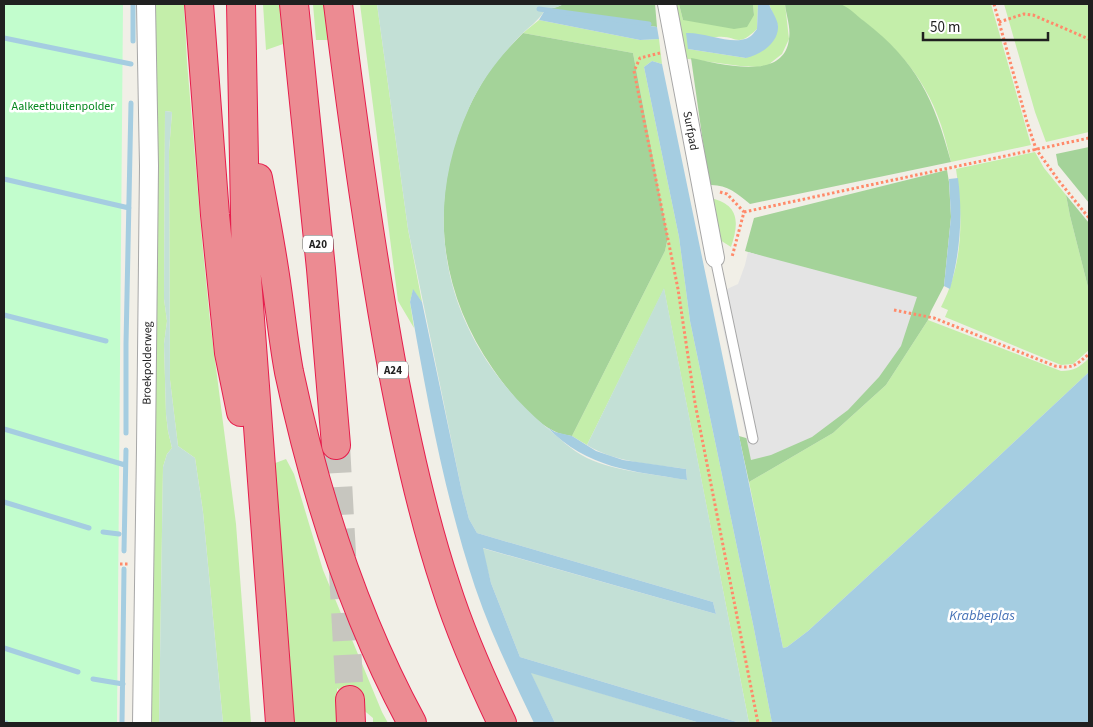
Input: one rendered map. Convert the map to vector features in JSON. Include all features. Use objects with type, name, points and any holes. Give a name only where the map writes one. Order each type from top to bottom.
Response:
[{"type":"highway","points":[[199,4],[215,215],[229,353],[266,532]]},
{"type":"highway","points":[[241,4],[246,265],[280,723]]},
{"type":"highway","name":"A20","points":[[294,4],[321,269],[336,445]]},
{"type":"highway","name":"A24","points":[[338,4],[372,252],[407,446],[426,521],[446,588],[466,641],[502,723]]},
{"type":"highway","points":[[244,88],[289,370],[322,503],[346,577],[391,683],[412,723]]},
{"type":"street","name":"Broekpolderweg","points":[[142,723],[148,176],[146,4]]},
{"type":"street","name":"Surfpad","points":[[666,4],[701,187],[723,260]]},
{"type":"lane","points":[[723,260],[753,439]]},
{"type":"path","points":[[994,4],[1036,149],[1089,218]]},
{"type":"path","points":[[999,22],[1024,14],[1033,15],[1089,38]]},
{"type":"path","points":[[675,51],[652,54],[640,58],[634,71],[678,289],[695,403],[758,723]]},
{"type":"path","points":[[744,212],[1089,138]]},
{"type":"path","points":[[701,187],[727,194],[744,212]]},
{"type":"path","points":[[723,260],[744,212]]},
{"type":"path","points":[[894,310],[934,318],[1055,366],[1067,368],[1076,366],[1089,354]]},
{"type":"green space","points":[[834,3],[845,6],[898,51],[921,83],[930,101],[938,119],[951,162],[750,204],[726,188],[709,185],[691,58],[748,67],[763,66],[775,61],[784,53],[789,39],[785,4]]},
{"type":"green space","name":"Aalkeetbuitenpolder","points":[[4,4],[123,4],[117,723],[4,723]]},
{"type":"green space","points":[[154,4],[184,4],[202,240],[210,321],[236,524],[251,723],[223,723],[203,512],[195,458],[178,446],[170,380],[169,151],[172,112],[165,111],[164,299],[167,321],[164,344],[166,414],[172,448],[167,454],[163,467],[159,723],[150,723]]},
{"type":"green space","points":[[263,4],[284,4],[286,43],[266,50]]},
{"type":"green space","points":[[313,4],[328,4],[332,40],[316,40]]},
{"type":"green space","points":[[360,4],[377,4],[408,229],[422,302],[413,290],[410,302],[414,328],[398,301]]},
{"type":"green space","points":[[564,4],[655,4],[657,27],[545,10]]},
{"type":"green space","points":[[670,4],[679,4],[683,20],[754,15],[753,4],[758,4],[757,29],[750,35],[741,40],[717,37],[688,49],[746,58],[778,26],[769,4],[785,4],[789,39],[782,54],[768,65],[758,67],[681,58]]},
{"type":"green space","points":[[679,4],[753,4],[754,15],[747,27],[734,29],[683,20]]},
{"type":"green space","points":[[840,4],[991,4],[1031,145],[951,162],[933,105],[913,71],[901,56],[873,29]]},
{"type":"green space","points":[[1004,4],[1089,4],[1089,132],[1046,142],[1035,112]]},
{"type":"green space","points":[[539,20],[640,40],[659,39],[662,64],[652,61],[644,67],[679,237],[690,321],[772,723],[749,723],[664,289],[587,445],[572,436],[665,251],[668,237],[633,53],[523,33]]},
{"type":"green space","points":[[523,33],[633,53],[668,237],[665,251],[572,436],[556,432],[537,420],[512,395],[493,369],[472,334],[457,297],[447,260],[444,222],[446,184],[454,146],[468,109],[488,73],[500,57]]},
{"type":"green space","points":[[1089,147],[1089,203],[1058,165],[1056,154]]},
{"type":"green space","points":[[1035,152],[1044,168],[1066,195],[1089,291],[1089,350],[1073,364],[1061,365],[945,317],[948,310],[941,307],[954,273],[960,239],[960,204],[956,169]]},
{"type":"green space","points":[[947,170],[951,217],[944,286],[928,320],[886,385],[833,433],[749,482],[739,436],[760,442],[761,256],[745,251],[754,218]]},
{"type":"green space","points":[[1066,195],[1089,223],[1089,291],[1070,216]]},
{"type":"green space","points":[[711,198],[727,205],[735,216],[736,223],[731,247],[720,240]]},
{"type":"green space","points":[[928,320],[1061,371],[1076,368],[1089,358],[1089,372],[808,631],[783,648],[749,482],[833,433],[886,385]]},
{"type":"green space","points":[[286,459],[294,474],[323,570],[388,723],[373,723],[373,718],[337,688],[337,723],[290,723],[270,465]]},
{"type":"shaded area","points":[[377,4],[564,4],[545,10],[511,45],[485,79],[469,108],[453,152],[445,196],[444,238],[451,280],[465,320],[485,358],[512,394],[560,439],[581,455],[599,463],[623,470],[687,480],[686,469],[622,459],[610,456],[587,445],[664,288],[749,723],[737,723],[520,657],[491,583],[482,548],[716,614],[713,602],[477,533],[469,519],[408,229]]},
{"type":"shaded area","points":[[165,111],[172,112],[169,151],[170,380],[178,446],[195,458],[203,512],[223,723],[159,723],[163,467],[167,454],[172,448],[166,414],[164,344],[167,321],[164,299]]},
{"type":"shaded area","points":[[748,252],[917,297],[901,346],[879,377],[848,410],[812,437],[771,455],[751,460],[716,294],[738,284]]},
{"type":"shaded area","points":[[530,672],[700,723],[555,723]]},
{"type":"water","points":[[758,4],[769,4],[778,26],[772,43],[763,51],[746,58],[688,49],[686,33],[732,40],[749,38],[757,29]]},
{"type":"water","points":[[545,10],[657,27],[659,39],[640,40],[539,20]]},
{"type":"water","name":"Krabbeplas","points":[[652,61],[662,64],[783,648],[808,631],[1089,372],[1089,723],[772,723],[690,321],[679,237],[644,67]]},
{"type":"water","points":[[958,178],[960,234],[950,289],[944,286],[951,217],[949,179]]},
{"type":"water","points":[[413,289],[422,302],[462,492],[469,519],[477,533],[713,602],[716,614],[483,548],[491,583],[520,657],[737,723],[700,723],[531,673],[555,723],[534,723],[481,605],[454,517],[437,446],[416,338],[410,302]]},
{"type":"water","points":[[547,427],[555,432],[572,436],[596,451],[623,460],[686,469],[687,480],[629,470],[595,460],[578,452]]},
{"type":"waterway","points":[[133,4],[133,41]]},
{"type":"waterway","points":[[539,9],[649,24]]},
{"type":"waterway","points":[[4,38],[131,64]]},
{"type":"waterway","points":[[126,433],[131,103]]},
{"type":"waterway","points":[[4,179],[129,208]]},
{"type":"waterway","points":[[4,315],[106,341]]},
{"type":"waterway","points":[[4,429],[125,465]]},
{"type":"waterway","points":[[124,551],[126,450]]},
{"type":"waterway","points":[[4,502],[89,528]]},
{"type":"waterway","points":[[103,532],[119,534]]},
{"type":"waterway","points":[[122,723],[124,569]]},
{"type":"waterway","points":[[4,648],[78,672]]},
{"type":"waterway","points":[[93,679],[123,684]]},
{"type":"tunnel","points":[[336,445],[350,700]]}]
